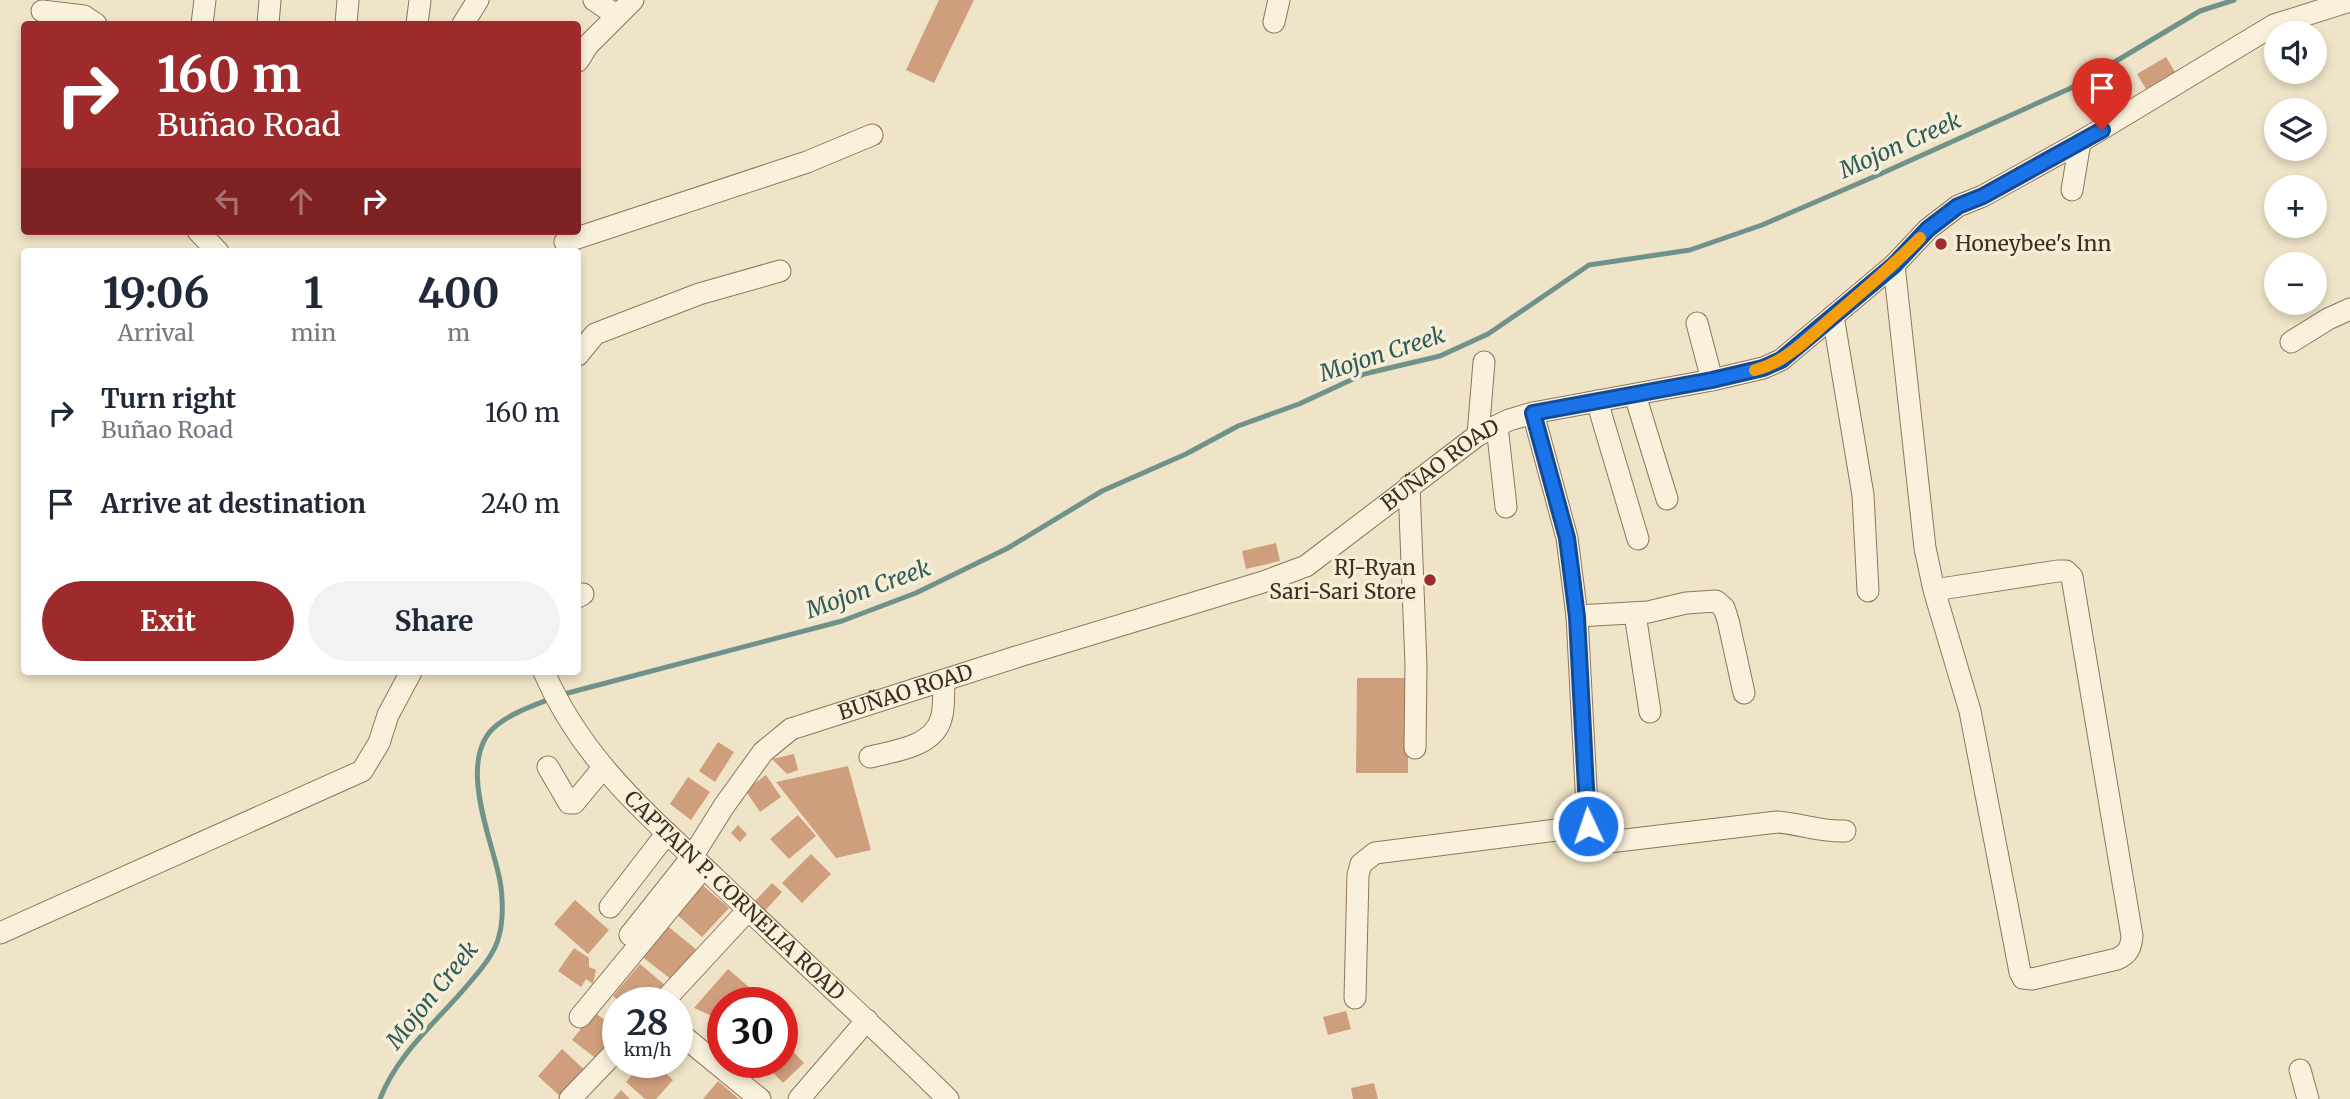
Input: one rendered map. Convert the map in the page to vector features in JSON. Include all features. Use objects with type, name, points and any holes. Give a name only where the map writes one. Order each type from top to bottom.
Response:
[{"type":"street","points":[[202,21],[205,0]]},
{"type":"street","points":[[268,21],[270,0]]},
{"type":"street","points":[[346,21],[348,0]]},
{"type":"street","points":[[417,21],[420,0]]},
{"type":"street","points":[[465,21],[478,0]]},
{"type":"street","points":[[594,0],[616,15]]},
{"type":"street","points":[[581,57],[616,15],[634,0]]},
{"type":"street","points":[[1274,22],[1279,0]]},
{"type":"street","name":"BUÑAO ROAD","points":[[698,862],[724,806],[764,752],[791,729],[1263,582],[1306,566],[1409,486],[1488,430],[1509,420],[1533,413],[1712,380],[1763,368],[1781,360],[1894,265],[1928,229],[1958,206],[1983,196],[2080,142],[2274,25],[2350,1]]},
{"type":"street","points":[[42,11],[84,16],[92,21]]},
{"type":"street","points":[[564,242],[807,162],[872,135]]},
{"type":"street","points":[[2072,190],[2080,142]]},
{"type":"street","points":[[202,235],[214,248]]},
{"type":"street","points":[[1894,265],[1925,548],[1934,590],[1970,711],[2020,972],[2023,978],[2032,979],[2117,959],[2127,954],[2132,936],[2072,577],[2066,571],[2058,571],[1934,590]]},
{"type":"street","points":[[581,351],[595,334],[699,294],[780,271]]},
{"type":"street","points":[[2291,342],[2328,318],[2350,309]]},
{"type":"street","points":[[1833,316],[1863,495],[1868,591]]},
{"type":"street","points":[[1697,323],[1712,380]]},
{"type":"street","points":[[1484,362],[1488,430],[1506,507]]},
{"type":"street","points":[[1635,395],[1667,499]]},
{"type":"street","points":[[1597,401],[1638,540]]},
{"type":"street","points":[[1533,413],[1567,538],[1577,617],[1588,826],[1592,844],[1777,822],[1795,823],[1815,830],[1845,831]]},
{"type":"street","points":[[1409,486],[1416,665],[1415,748]]},
{"type":"street","points":[[1577,617],[1635,614],[1686,603],[1716,601],[1724,608],[1728,620],[1744,692]]},
{"type":"street","points":[[1635,614],[1650,712]]},
{"type":"street","points":[[0,933],[362,771],[379,743],[388,715],[409,675]]},
{"type":"street","name":"CAPTAIN P. CORNELIA ROAD","points":[[546,675],[575,729],[622,790],[948,1099]]},
{"type":"street","points":[[870,757],[919,743],[933,733],[943,712],[944,680]]},
{"type":"street","points":[[548,767],[569,803],[574,803],[603,768]]},
{"type":"street","points":[[1355,998],[1360,864],[1375,853],[1588,826]]},
{"type":"street","points":[[610,907],[667,833]]},
{"type":"street","points":[[630,935],[698,862]]},
{"type":"street","points":[[580,1017],[698,862]]},
{"type":"street","points":[[677,987],[748,910]]},
{"type":"street","points":[[799,1099],[867,1020]]},
{"type":"street","points":[[693,1044],[760,1099]]},
{"type":"street","points":[[570,1099],[602,1066]]},
{"type":"street","points":[[2300,1070],[2308,1099]]},
{"type":"building","points":[[939,0],[974,0],[934,83],[906,70]]},
{"type":"building","points":[[2166,57],[2175,72],[2146,89],[2137,74]]},
{"type":"building","points":[[1276,543],[1280,561],[1246,569],[1242,551]]},
{"type":"building","points":[[1357,678],[1408,678],[1408,773],[1356,773]]},
{"type":"building","points":[[718,742],[734,752],[715,782],[699,771]]},
{"type":"building","points":[[794,754],[798,770],[787,774],[772,759]]},
{"type":"building","points":[[848,766],[871,850],[836,858],[776,782]]},
{"type":"building","points":[[766,775],[781,797],[760,812],[745,790]]},
{"type":"building","points":[[688,777],[710,792],[691,820],[670,804]]},
{"type":"building","points":[[798,815],[816,836],[789,859],[770,839]]},
{"type":"building","points":[[738,825],[747,834],[740,842],[731,833]]},
{"type":"building","points":[[811,854],[831,874],[802,903],[782,883]]},
{"type":"building","points":[[700,883],[729,908],[702,937],[674,912]]},
{"type":"building","points":[[772,883],[782,892],[763,913],[753,903]]},
{"type":"building","points":[[575,900],[609,930],[588,954],[554,924]]},
{"type":"building","points":[[665,924],[697,950],[672,980],[640,955]]},
{"type":"building","points":[[574,948],[589,958],[589,967],[596,970],[593,984],[586,979],[581,987],[558,971]]},
{"type":"building","points":[[640,964],[666,986],[665,987],[621,987]]},
{"type":"building","points":[[728,969],[749,987],[712,987]]},
{"type":"building","points":[[707,993],[707,1014],[694,1008]]},
{"type":"building","points":[[1346,1011],[1351,1029],[1328,1035],[1323,1017]]},
{"type":"building","points":[[594,1012],[602,1018],[602,1063],[572,1040]]},
{"type":"building","points":[[562,1049],[587,1072],[563,1099],[538,1076]]},
{"type":"building","points":[[798,1057],[804,1063],[798,1069]]},
{"type":"building","points":[[629,1078],[673,1080],[656,1099],[645,1099],[626,1082]]},
{"type":"building","points":[[718,1081],[739,1099],[703,1099]]},
{"type":"building","points":[[1374,1083],[1378,1099],[1353,1099],[1351,1088]]},
{"type":"building","points":[[621,1090],[630,1099],[613,1099]]},
{"type":"waterway","name":"Mojon Creek","points":[[564,694],[842,621],[916,593],[1008,548],[1102,491],[1186,454],[1238,426],[1299,404],[1364,374],[1440,356],[1488,334],[1589,265],[1690,250],[1762,225],[2071,88],[2200,11],[2234,0]]},
{"type":"waterway","name":"Mojon Creek","points":[[380,1099],[408,1051],[479,971],[497,942],[502,921],[502,896],[479,796],[479,756],[485,739],[497,725],[516,713],[550,699]]},
{"type":"slow traffic","points":[[1755,370],[1781,360],[1799,346],[1894,265],[1920,238]]},
{"type":"place","name":"Honeybee's Inn","points":[[1941,244]]},
{"type":"place","name":"RJ-Ryan Sari-Sari Store","points":[[1430,580]]},
{"type":"route","points":[[1588,826],[1577,617],[1567,538],[1533,413],[1712,380],[1763,368],[1781,360],[1894,265],[1928,229],[1958,206],[1983,196],[2102,130]]}]
